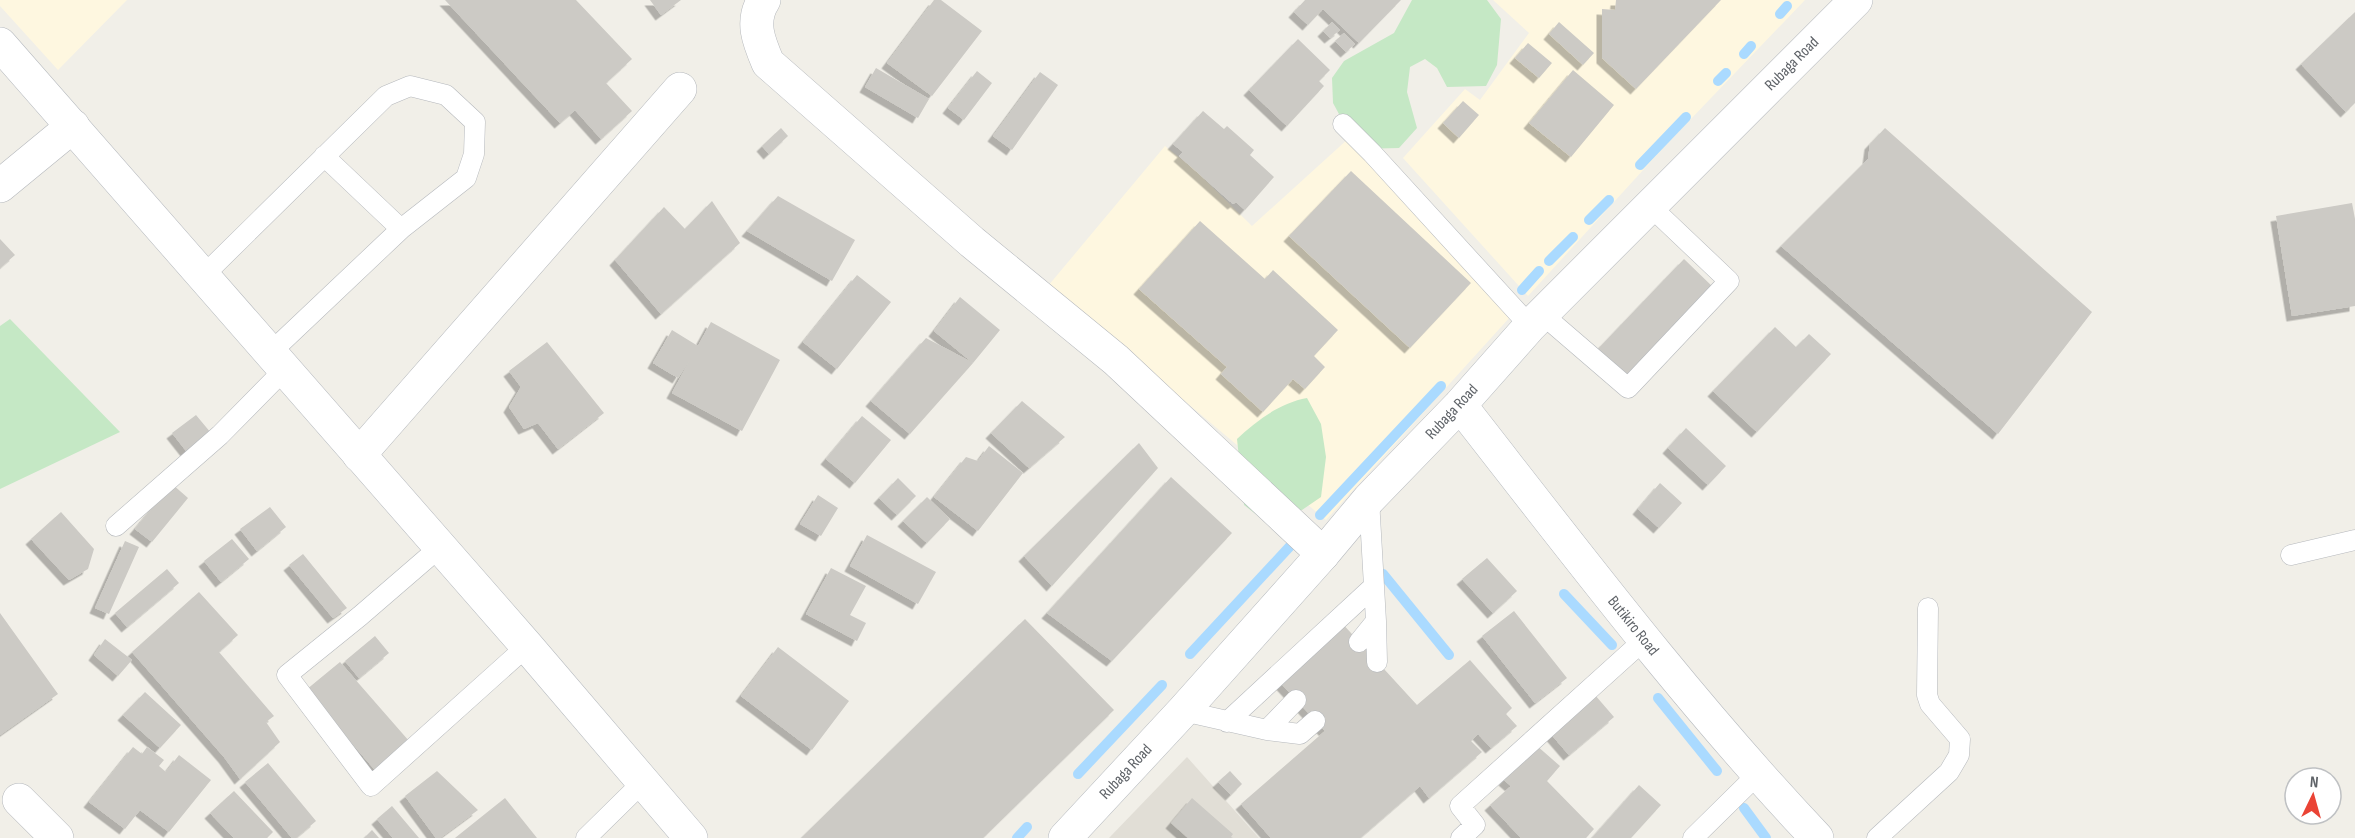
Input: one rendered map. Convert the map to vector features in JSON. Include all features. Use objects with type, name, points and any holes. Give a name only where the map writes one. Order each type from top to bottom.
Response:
[{"type":"main road","points":[[764,0],[757,13],[756,21],[758,41],[768,63],[972,242],[1116,360],[1323,554]]},
{"type":"main road","name":"Rubaga Road","points":[[1065,838],[1183,711],[1369,499],[1460,405],[1536,320],[1856,0]]},
{"type":"main road","points":[[0,44],[527,646],[691,838]]},
{"type":"main road","points":[[359,455],[680,89]]},
{"type":"main road","points":[[0,186],[73,126]]},
{"type":"main road","name":"Butikiro Road","points":[[1460,405],[1644,640],[1757,775],[1817,838]]},
{"type":"main road","points":[[19,800],[57,838]]},
{"type":"lane","points":[[116,526],[220,435],[277,361],[401,229],[466,178],[474,154],[475,122],[446,95],[410,86],[386,96],[203,276]]},
{"type":"lane","points":[[1343,124],[1536,320],[1628,388],[1729,281],[1650,206]]},
{"type":"lane","points":[[324,156],[401,229]]},
{"type":"lane","points":[[1369,499],[1377,662]]},
{"type":"lane","points":[[2291,555],[2355,540]]},
{"type":"lane","points":[[440,547],[287,675],[371,786],[527,646]]},
{"type":"lane","points":[[1227,722],[1373,587]]},
{"type":"lane","points":[[1877,838],[1943,779],[1959,755],[1960,739],[1930,704],[1927,695],[1928,608]]},
{"type":"lane","points":[[1359,642],[1376,621]]},
{"type":"lane","points":[[1461,838],[1475,825],[1460,806],[1644,640]]},
{"type":"lane","points":[[1267,730],[1296,700]]},
{"type":"lane","points":[[1183,711],[1267,730],[1300,734],[1316,721]]},
{"type":"lane","points":[[1693,838],[1757,775]]},
{"type":"lane","points":[[586,838],[644,781]]},
{"type":"shaded area","points":[[0,0],[127,0],[58,70],[0,6]]},
{"type":"shaded area","points":[[1493,0],[1805,0],[1666,145],[1528,296],[1403,158],[1465,89],[1480,100],[1529,33]]},
{"type":"shaded area","points":[[1349,138],[1511,316],[1326,520],[1048,286],[1165,146],[1195,170],[1252,226]]},
{"type":"shaded area","points":[[1187,757],[1259,838],[1109,838]]},
{"type":"green space","points":[[1412,0],[1487,0],[1501,19],[1497,65],[1486,86],[1447,87],[1437,68],[1425,59],[1410,67],[1407,92],[1417,128],[1399,148],[1358,149],[1333,103],[1332,78],[1344,61],[1394,33]]},
{"type":"green space","points":[[10,319],[120,432],[0,489],[0,326]]},
{"type":"green space","points":[[1307,398],[1321,424],[1326,457],[1321,497],[1302,510],[1262,519],[1244,505],[1237,439],[1269,413],[1297,400]]},
{"type":"building","points":[[445,0],[576,0],[632,59],[606,83],[632,111],[601,139],[575,110],[560,123]]},
{"type":"building","points":[[650,0],[681,0],[661,15]]},
{"type":"building","points":[[934,0],[941,0],[982,31],[932,96],[887,63]]},
{"type":"building","points":[[1305,0],[1401,0],[1359,43],[1323,9],[1308,25],[1294,12]]},
{"type":"building","points":[[1616,0],[1721,0],[1636,89],[1602,58],[1602,9],[1615,10]]},
{"type":"building","points":[[2355,12],[2355,103],[2346,112],[2301,64]]},
{"type":"building","points":[[1332,22],[1340,30],[1330,38],[1323,31]]},
{"type":"building","points":[[1559,22],[1594,53],[1583,65],[1549,34]]},
{"type":"building","points":[[1344,33],[1355,44],[1346,52],[1335,41]]},
{"type":"building","points":[[1298,39],[1330,70],[1319,81],[1324,86],[1287,126],[1249,90]]},
{"type":"building","points":[[1528,43],[1552,63],[1539,78],[1515,58]]},
{"type":"building","points":[[876,68],[929,99],[918,118],[865,87]]},
{"type":"building","points":[[1573,70],[1614,105],[1571,157],[1529,123]]},
{"type":"building","points":[[977,71],[992,83],[964,120],[948,108]]},
{"type":"building","points":[[1040,72],[1058,85],[1012,150],[993,136]]},
{"type":"building","points":[[1463,101],[1479,115],[1459,138],[1443,123]]},
{"type":"building","points":[[1203,111],[1224,129],[1227,126],[1254,150],[1250,155],[1274,177],[1245,210],[1236,202],[1233,204],[1179,156],[1183,152],[1173,144]]},
{"type":"building","points":[[781,128],[788,136],[769,154],[762,146]]},
{"type":"building","points":[[1885,128],[2092,312],[1998,434],[1781,246],[1868,159],[1870,144]]},
{"type":"building","points":[[1351,171],[1471,283],[1410,348],[1289,236]]},
{"type":"building","points":[[778,196],[855,240],[832,281],[747,231]]},
{"type":"building","points":[[712,201],[740,243],[661,314],[615,260],[664,207],[685,229]]},
{"type":"building","points":[[2352,203],[2355,219],[2355,306],[2292,316],[2276,216]]},
{"type":"building","points":[[1200,221],[1265,279],[1273,270],[1338,330],[1314,356],[1325,367],[1305,389],[1293,379],[1263,412],[1221,374],[1227,367],[1139,289]]},
{"type":"building","points":[[0,239],[15,255],[0,268]]},
{"type":"building","points":[[1684,259],[1715,289],[1630,379],[1598,349]]},
{"type":"building","points":[[857,275],[891,302],[837,369],[803,342]]},
{"type":"building","points":[[960,297],[1000,330],[973,363],[934,331]]},
{"type":"building","points":[[711,322],[780,360],[742,431],[672,393],[691,358],[678,378],[653,363],[672,330],[698,346]]},
{"type":"building","points":[[1775,327],[1796,347],[1809,334],[1831,354],[1757,432],[1713,391]]},
{"type":"building","points":[[926,338],[973,363],[910,434],[871,401]]},
{"type":"building","points":[[547,342],[604,413],[558,449],[538,423],[524,429],[509,407],[521,387],[509,371]]},
{"type":"building","points":[[1022,401],[1065,437],[1029,468],[991,433]]},
{"type":"building","points":[[196,415],[211,433],[187,452],[172,433]]},
{"type":"building","points":[[862,416],[891,440],[855,483],[826,459]]},
{"type":"building","points":[[1686,428],[1726,466],[1708,485],[1668,448]]},
{"type":"building","points":[[1139,443],[1158,468],[1052,586],[1024,556]]},
{"type":"building","points":[[989,446],[1023,473],[978,531],[934,497],[966,457],[978,461]]},
{"type":"building","points":[[1171,477],[1232,533],[1112,661],[1047,613]]},
{"type":"building","points":[[898,478],[916,496],[897,515],[879,498]]},
{"type":"building","points":[[1660,483],[1682,503],[1659,528],[1638,509]]},
{"type":"building","points":[[172,484],[188,498],[152,542],[135,529]]},
{"type":"building","points":[[818,495],[838,508],[821,536],[800,524]]},
{"type":"building","points":[[927,497],[950,519],[927,543],[903,521]]},
{"type":"building","points":[[270,507],[286,527],[257,551],[240,529]]},
{"type":"building","points":[[61,512],[94,549],[88,569],[69,580],[31,539]]},
{"type":"building","points":[[867,535],[936,572],[918,604],[850,566]]},
{"type":"building","points":[[232,539],[249,559],[221,582],[204,561]]},
{"type":"building","points":[[125,541],[139,547],[109,614],[95,608]]},
{"type":"building","points":[[303,554],[347,608],[333,618],[289,565]]},
{"type":"building","points":[[1487,558],[1517,591],[1493,613],[1462,579]]},
{"type":"building","points":[[831,568],[866,586],[850,615],[866,623],[857,641],[806,614]]},
{"type":"building","points":[[167,569],[179,583],[127,627],[115,613]]},
{"type":"building","points":[[199,592],[238,635],[219,652],[274,716],[266,722],[280,742],[240,779],[224,757],[132,652]]},
{"type":"building","points":[[1514,611],[1567,678],[1535,703],[1482,636]]},
{"type":"building","points":[[0,613],[58,694],[0,735]]},
{"type":"building","points":[[1025,619],[1114,710],[983,838],[801,838]]},
{"type":"building","points":[[1340,621],[1417,705],[1470,660],[1512,708],[1506,714],[1517,726],[1491,748],[1478,734],[1471,741],[1482,752],[1429,798],[1420,786],[1360,838],[1271,838],[1241,804],[1325,731],[1277,679]]},
{"type":"building","points":[[375,636],[389,653],[359,678],[345,661]]},
{"type":"building","points":[[105,639],[132,660],[118,676],[94,655]]},
{"type":"building","points":[[778,647],[849,701],[812,750],[741,696]]},
{"type":"building","points":[[340,662],[409,741],[375,770],[306,690]]},
{"type":"building","points":[[145,692],[181,725],[160,748],[123,715]]},
{"type":"building","points":[[1595,695],[1614,717],[1569,755],[1550,733]]},
{"type":"building","points":[[1536,745],[1560,766],[1547,781],[1594,829],[1586,838],[1521,838],[1490,805],[1511,786],[1504,780]]},
{"type":"building","points":[[133,747],[142,754],[147,747],[164,760],[159,766],[166,772],[179,755],[211,780],[169,832],[140,810],[125,829],[89,802]]},
{"type":"building","points":[[268,763],[316,821],[296,838],[292,838],[245,782]]},
{"type":"building","points":[[437,771],[478,810],[440,838],[436,838],[405,796]]},
{"type":"building","points":[[1230,771],[1242,784],[1231,795],[1218,782]]},
{"type":"building","points":[[1639,785],[1661,805],[1631,838],[1592,838]]},
{"type":"building","points":[[234,791],[273,832],[267,838],[234,838],[210,813]]},
{"type":"building","points":[[505,798],[537,838],[455,838]]},
{"type":"building","points":[[1192,798],[1233,834],[1231,837],[1233,838],[1188,838],[1171,823]]},
{"type":"building","points":[[392,806],[419,838],[393,838],[377,819]]},
{"type":"building","points":[[372,830],[379,838],[364,838]]},
{"type":"waterway","points":[[1780,14],[1787,6]]},
{"type":"waterway","points":[[1744,54],[1751,46]]},
{"type":"waterway","points":[[1718,81],[1726,73]]},
{"type":"waterway","points":[[1640,165],[1686,117]]},
{"type":"waterway","points":[[1589,220],[1609,200]]},
{"type":"waterway","points":[[1549,261],[1573,237]]},
{"type":"waterway","points":[[1522,290],[1539,271]]},
{"type":"waterway","points":[[1320,515],[1441,386]]},
{"type":"waterway","points":[[1190,654],[1293,543]]},
{"type":"waterway","points":[[1383,574],[1449,655]]},
{"type":"waterway","points":[[1564,594],[1612,645]]},
{"type":"waterway","points":[[1078,774],[1162,685]]},
{"type":"waterway","points":[[1658,698],[1717,771]]},
{"type":"waterway","points":[[1744,808],[1766,838]]},
{"type":"waterway","points":[[1017,838],[1027,827]]}]
